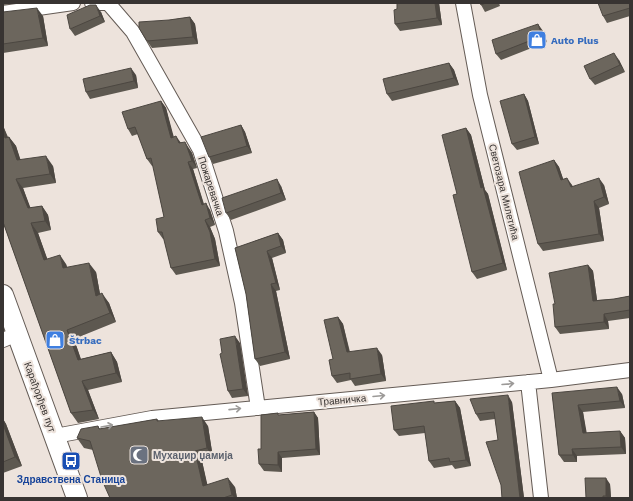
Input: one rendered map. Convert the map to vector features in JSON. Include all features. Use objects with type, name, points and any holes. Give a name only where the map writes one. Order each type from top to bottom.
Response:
[{"type":"main road","name":"Карађорђев пут","points":[[3,295],[10,337],[54,436],[77,498]]},
{"type":"street","points":[[3,13],[74,3]]},
{"type":"street","name":"Пожаревачка","points":[[92,3],[108,4],[133,32],[200,150],[226,231],[242,303],[258,408]]},
{"type":"street","name":"Светозара Милетића","points":[[463,3],[480,94],[552,380]]},
{"type":"street","name":"Травничка","points":[[54,436],[152,418],[552,380],[630,370]]},
{"type":"street","points":[[528,382],[541,498]]},
{"type":"building","points":[[397,3],[435,3],[437,18],[395,24],[394,10],[397,9]]},
{"type":"building","points":[[598,3],[630,3],[630,8],[603,16]]},
{"type":"building","points":[[90,5],[96,5],[100,16],[70,29],[67,15]]},
{"type":"building","points":[[37,8],[43,38],[3,44],[3,12]]},
{"type":"building","points":[[190,17],[193,37],[147,41],[139,28],[139,22]]},
{"type":"building","points":[[538,24],[542,36],[496,54],[492,40]]},
{"type":"building","points":[[614,53],[620,65],[590,79],[584,66]]},
{"type":"building","points":[[449,63],[454,78],[387,94],[383,79]]},
{"type":"building","points":[[131,68],[134,81],[86,92],[83,79]]},
{"type":"building","points":[[524,94],[535,137],[512,144],[500,101]]},
{"type":"building","points":[[161,101],[171,138],[176,136],[179,143],[185,142],[192,161],[188,162],[202,205],[206,203],[210,218],[205,220],[210,232],[215,259],[171,268],[162,232],[158,232],[156,219],[164,217],[151,158],[147,159],[135,127],[128,129],[122,112]]},
{"type":"building","points":[[241,125],[247,146],[209,157],[201,137]]},
{"type":"building","points":[[466,128],[481,188],[483,187],[503,263],[472,272],[453,195],[457,194],[442,135]]},
{"type":"building","points":[[3,133],[5,138],[9,137],[17,160],[46,156],[50,174],[16,179],[28,208],[42,206],[45,221],[31,223],[44,260],[60,255],[63,268],[89,263],[96,296],[102,293],[110,313],[67,330],[78,360],[111,352],[116,373],[82,381],[93,410],[71,413],[3,222]]},
{"type":"building","points":[[554,160],[561,180],[567,178],[571,187],[599,178],[604,197],[594,201],[599,234],[538,244],[519,172]]},
{"type":"building","points":[[277,179],[281,193],[226,213],[222,198]]},
{"type":"building","points":[[278,233],[281,246],[267,251],[276,283],[271,284],[285,352],[255,359],[246,294],[235,248]]},
{"type":"building","points":[[588,265],[593,301],[630,296],[630,310],[604,314],[604,322],[555,327],[553,304],[555,304],[549,273]]},
{"type":"building","points":[[338,317],[347,352],[377,348],[381,374],[350,379],[350,373],[332,376],[329,360],[333,359],[324,320]]},
{"type":"building","points":[[235,336],[243,389],[228,391],[220,354],[222,353],[220,339]]},
{"type":"building","points":[[617,387],[620,401],[578,405],[583,433],[620,431],[621,447],[572,449],[573,455],[559,455],[552,393]]},
{"type":"building","points":[[508,395],[520,498],[502,498],[501,485],[486,442],[498,440],[494,412],[476,414],[470,399]]},
{"type":"building","points":[[434,401],[434,403],[455,401],[466,460],[450,462],[449,458],[429,461],[424,426],[394,430],[391,406]]},
{"type":"building","points":[[314,412],[316,449],[278,452],[278,465],[259,464],[258,449],[261,449],[261,415]]},
{"type":"building","points":[[202,417],[207,448],[195,451],[203,486],[228,478],[232,495],[223,498],[110,498],[102,480],[90,441],[77,438],[81,429],[98,426],[99,429],[157,419],[157,421]]},
{"type":"building","points":[[3,424],[15,457],[3,462]]},
{"type":"building","points":[[585,478],[606,478],[606,496],[603,496],[603,498],[586,498]]},
{"type":"place","name":"Auto Plus","points":[[537,40]]},
{"type":"place","name":"Štrbac","points":[[55,340]]},
{"type":"place","name":"Мухаџир џамија","points":[[139,455]]},
{"type":"place","name":"Здравствена Станица","points":[[71,461]]}]
